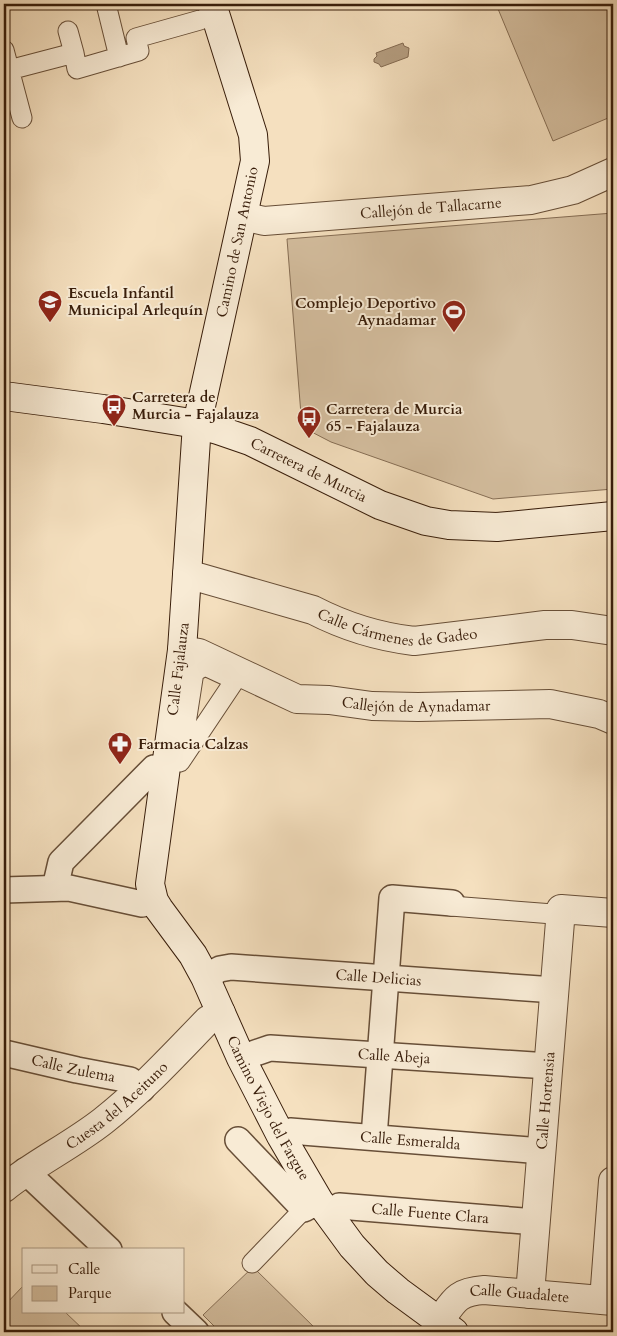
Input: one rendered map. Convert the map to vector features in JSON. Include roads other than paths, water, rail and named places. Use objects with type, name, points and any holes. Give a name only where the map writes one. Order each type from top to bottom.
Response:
[{"type":"street","points":[[106,4],[119,57]]},
{"type":"street","points":[[9,70],[85,57],[119,57],[139,51],[136,38],[206,12]]},
{"type":"street","name":"Camino de San Antonio","points":[[197,424],[255,161],[253,135],[206,12]]},
{"type":"street","points":[[68,31],[85,57]]},
{"type":"street","points":[[4,50],[22,118]]},
{"type":"street","name":"Callejón de Tallacarne","points":[[243,216],[264,221],[531,200],[573,190],[613,172]]},
{"type":"street","name":"Carretera de Murcia","points":[[4,396],[197,424],[225,432],[250,441],[373,501],[426,521],[449,525],[497,527],[613,516]]},
{"type":"street","name":"Calle Fajalauza","points":[[197,424],[182,650],[150,884],[154,900],[193,955],[221,1012]]},
{"type":"street","name":"Calle Cármenes de Gadeo","points":[[188,574],[313,610],[329,618],[394,639],[414,641],[545,625],[572,625],[613,631]]},
{"type":"street","name":"Callejón de Aynadamar","points":[[182,650],[199,653],[230,673],[297,700],[329,700],[372,706],[409,707],[550,704],[599,714],[613,720]]},
{"type":"street","points":[[55,888],[61,862],[154,768],[165,770]]},
{"type":"street","points":[[4,890],[69,888],[142,904],[154,900]]},
{"type":"street","points":[[374,1138],[392,898],[452,905],[613,914]]},
{"type":"street","name":"Calle Hortensia","points":[[530,1294],[555,990],[557,912]]},
{"type":"street","name":"Calle Delicias","points":[[205,977],[220,969],[231,967],[555,990]]},
{"type":"street","name":"Camino Viejo del Fargue","points":[[221,1012],[241,1058],[317,1208]]},
{"type":"street","name":"Cuesta del Aceituno","points":[[4,1188],[26,1171],[102,1122],[142,1089],[208,1020],[221,1012]]},
{"type":"street","name":"Calle Abeja","points":[[241,1058],[270,1048],[549,1066]]},
{"type":"street","name":"Calle Zulema","points":[[4,1053],[130,1080],[142,1089]]},
{"type":"street","name":"Calle Esmeralda","points":[[281,1136],[290,1131],[542,1151]]},
{"type":"street","name":"Camino Viejo del Fargue","points":[[238,1140],[317,1208],[377,1273],[446,1327]]},
{"type":"street","points":[[26,1171],[107,1248]]},
{"type":"street","points":[[609,1300],[613,1181]]},
{"type":"street","name":"Calle Fuente Clara","points":[[317,1208],[340,1206],[536,1222]]},
{"type":"street","points":[[252,1263],[317,1208]]},
{"type":"street","name":"Calle Guadalete","points":[[446,1327],[456,1298],[468,1291],[484,1290],[609,1300]]},
{"type":"street","points":[[177,1314],[196,1332]]},
{"type":"place","name":"Escuela Infantil Municipal Arlequín","points":[[50,323]]},
{"type":"place","name":"Complejo Deportivo Aynadamar","points":[[454,333]]},
{"type":"place","name":"Carretera de Murcia - Fajalauza","points":[[114,427]]},
{"type":"place","name":"Carretera de Murcia 65 - Fajalauza","points":[[309,439]]},
{"type":"place","name":"Farmacia Calzas","points":[[120,765]]}]
